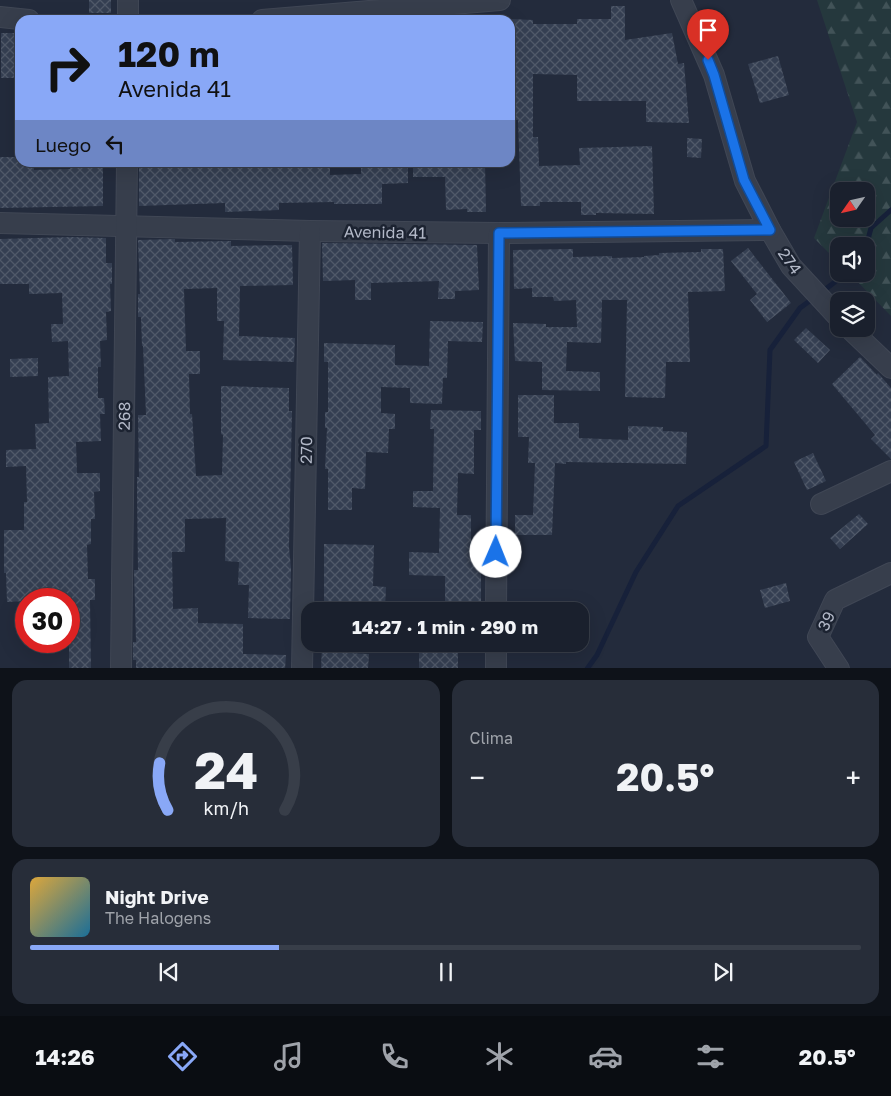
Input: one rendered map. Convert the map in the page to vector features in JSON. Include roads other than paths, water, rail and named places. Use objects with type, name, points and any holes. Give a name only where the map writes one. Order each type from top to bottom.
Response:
[{"type":"street","points":[[128,0],[128,15]]},
{"type":"street","points":[[322,15],[500,0]]},
{"type":"street","name":"274","points":[[681,0],[714,75],[744,180],[791,266],[830,309]]},
{"type":"street","points":[[0,17],[15,19]]},
{"type":"street","name":"268","points":[[121,668],[127,167]]},
{"type":"street","name":"Avenida 41","points":[[0,224],[499,233],[770,230]]},
{"type":"street","name":"270","points":[[302,668],[310,231]]},
{"type":"street","points":[[496,602],[499,233]]},
{"type":"street","points":[[858,337],[891,368]]},
{"type":"street","points":[[821,504],[891,471]]},
{"type":"street","name":"39","points":[[839,668],[818,637],[835,600],[891,574]]},
{"type":"street","points":[[496,652],[496,668]]},
{"type":"waterway","points":[[869,237],[871,228],[891,210]]},
{"type":"waterway","points":[[822,292],[835,282]]},
{"type":"waterway","points":[[588,668],[597,655],[636,572],[678,506],[766,446],[770,350],[800,308],[815,297]]}]
